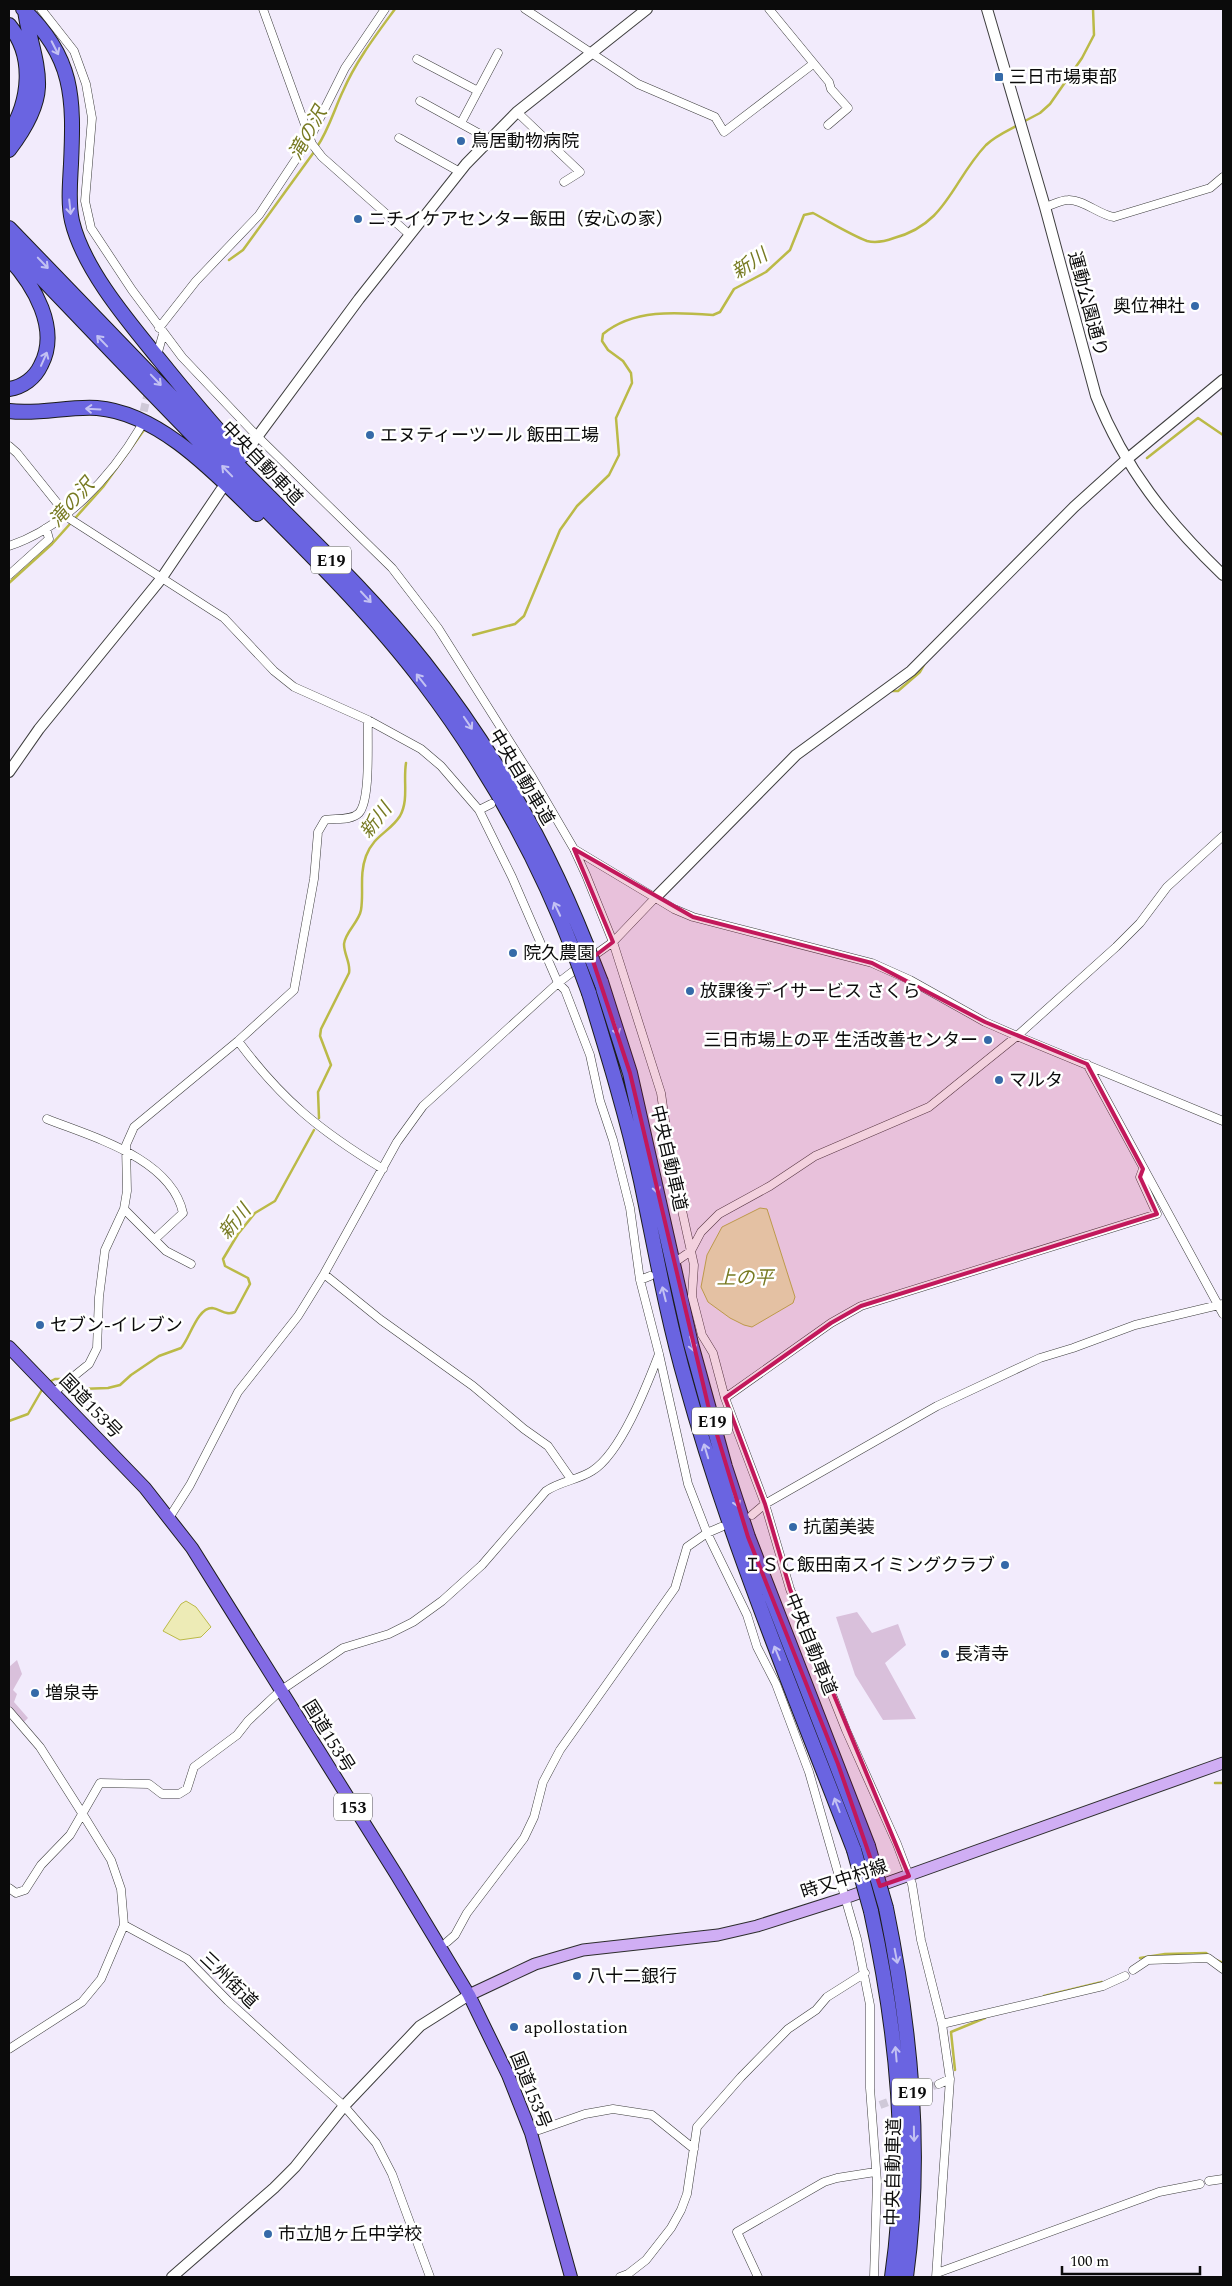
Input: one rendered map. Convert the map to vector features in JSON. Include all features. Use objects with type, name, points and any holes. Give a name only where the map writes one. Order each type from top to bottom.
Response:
[{"type":"highway","points":[[9,150],[22,132],[38,89],[34,56],[24,10]]},
{"type":"highway","points":[[24,10],[47,33],[67,73],[72,103],[70,198],[72,221],[82,250],[118,308],[179,385],[234,448],[333,550],[348,577]]},
{"type":"highway","points":[[9,25],[18,36],[28,82],[19,115],[9,134]]},
{"type":"highway","name":"中央自動車道","points":[[9,228],[348,577],[424,662],[472,729],[527,818],[570,905],[601,982],[630,1073],[691,1344],[748,1538],[838,1764],[868,1846],[886,1908],[904,2003],[912,2090],[913,2205],[906,2277]]},
{"type":"highway","name":"中央自動車道","points":[[9,244],[312,557],[379,630],[427,688],[491,785],[522,837],[543,880],[575,955],[610,1061],[640,1179],[662,1286],[685,1382],[717,1489],[761,1612],[854,1850],[872,1911],[889,2004],[899,2090],[900,2204],[892,2277]]},
{"type":"highway","points":[[9,258],[39,303],[49,333],[47,354],[38,372],[23,385],[9,389]]},
{"type":"highway","points":[[9,411],[98,408],[114,411],[150,424],[170,437],[215,476],[379,630]]},
{"type":"highway","name":"国道153号","points":[[9,1347],[132,1473],[169,1518],[210,1574],[280,1691],[396,1874],[469,1995],[508,2075],[531,2133],[571,2277]]},
{"type":"main road","name":"時又中村線","points":[[469,1995],[535,1964],[583,1950],[718,1935],[756,1926],[909,1876],[1223,1763]]},
{"type":"street","points":[[42,9],[74,51],[86,84],[92,118],[85,201],[91,228],[161,331],[257,436],[392,568],[438,628],[532,777],[574,849],[613,942],[661,1093],[670,1156],[694,1265],[692,1296],[702,1334],[713,1353],[725,1398],[765,1504],[790,1589],[846,1730],[909,1876],[921,1940],[942,2024],[950,2079],[937,2275],[1159,2192],[1200,2184]]},
{"type":"street","points":[[263,9],[311,141],[319,154],[410,235]]},
{"type":"street","points":[[158,352],[161,331],[196,281],[259,215],[311,141],[345,68],[385,9]]},
{"type":"street","points":[[524,9],[638,84],[715,117],[724,132],[814,64]]},
{"type":"street","points":[[246,452],[359,299],[460,172],[489,139],[517,112],[647,9]]},
{"type":"street","points":[[769,9],[848,108],[828,125]]},
{"type":"street","name":"運動公園通り","points":[[986,9],[1045,207],[1096,396],[1114,440],[1139,479],[1183,536],[1223,575]]},
{"type":"street","points":[[461,123],[498,53]]},
{"type":"street","points":[[417,59],[478,91]]},
{"type":"street","points":[[420,100],[489,139]]},
{"type":"street","points":[[517,112],[580,172],[564,182]]},
{"type":"street","points":[[399,138],[460,172]]},
{"type":"street","points":[[1045,207],[1069,200],[1081,203],[1104,216],[1114,218],[1210,188],[1223,177]]},
{"type":"street","points":[[169,1518],[190,1485],[238,1392],[298,1316],[324,1274],[397,1142],[423,1106],[558,983],[613,942],[737,817],[774,775],[796,755],[911,671],[1074,507],[1126,460],[1223,380]]},
{"type":"street","points":[[9,546],[46,528],[71,519],[140,428]]},
{"type":"street","points":[[9,446],[17,453],[71,519],[224,618],[274,671],[294,686],[368,720],[421,749],[441,766],[479,810],[512,877],[558,983],[565,990],[590,1055],[600,1101],[613,1140],[630,1208],[640,1280],[659,1354],[688,1484],[707,1533],[747,1615],[757,1647],[776,1684],[809,1772],[865,1973],[870,2006],[871,2108],[877,2201],[874,2277]]},
{"type":"street","points":[[9,772],[39,729],[162,579],[221,490]]},
{"type":"street","points":[[9,575],[49,539],[46,528]]},
{"type":"street","points":[[48,1387],[89,1364],[97,1348],[99,1297],[105,1250],[124,1209],[126,1150],[134,1127],[238,1041],[294,990],[314,879],[318,832],[325,820],[350,818],[359,813],[367,793],[368,720]]},
{"type":"street","points":[[518,788],[532,777]]},
{"type":"street","points":[[479,810],[492,804]]},
{"type":"street","points":[[678,1260],[691,1251],[701,1232],[719,1214],[770,1186],[833,1146],[929,1107],[1017,1036],[1116,947],[1140,923],[1168,887],[1223,836]]},
{"type":"street","points":[[574,849],[655,898],[693,917],[872,963],[910,980],[985,1022],[1223,1122]]},
{"type":"street","points":[[238,1041],[264,1076],[284,1097],[342,1145],[382,1169]]},
{"type":"street","points":[[1087,1064],[1143,1169],[1221,1305],[1223,1314]]},
{"type":"street","points":[[47,1119],[126,1150],[158,1174],[174,1192],[183,1213],[155,1239]]},
{"type":"street","points":[[725,1398],[830,1323],[861,1306],[1156,1214],[1140,1176],[1143,1169]]},
{"type":"street","points":[[124,1209],[166,1251],[191,1264]]},
{"type":"street","points":[[324,1274],[381,1320],[473,1386],[524,1429],[548,1446],[571,1479]]},
{"type":"street","points":[[640,1280],[650,1276]]},
{"type":"street","points":[[752,1515],[765,1504],[937,1406],[1040,1358],[1135,1325],[1221,1305]]},
{"type":"street","points":[[9,1888],[16,1893],[25,1890],[41,1865],[70,1835],[100,1784],[150,1784],[162,1794],[179,1794],[187,1789],[194,1767],[238,1735],[248,1721],[280,1691],[343,1648],[389,1634],[413,1622],[442,1602],[482,1565],[546,1491],[557,1484],[592,1471],[616,1443],[637,1409],[659,1354]]},
{"type":"street","points":[[447,1942],[456,1935],[467,1913],[524,1838],[534,1817],[543,1782],[560,1750],[675,1588],[687,1548],[720,1526]]},
{"type":"street","points":[[9,1711],[40,1747],[111,1860],[121,1889],[124,1925],[101,1979],[90,1994],[82,2002],[9,2049]]},
{"type":"street","name":"三州街道","points":[[124,1925],[187,1959],[228,2001],[344,2106],[376,2143],[392,2174],[430,2277]]},
{"type":"street","points":[[1133,1970],[1148,1960],[1208,1958],[1223,1969]]},
{"type":"street","points":[[620,2277],[628,2274],[646,2260],[671,2228],[681,2210],[687,2194],[697,2126],[788,2029],[816,2010],[827,1997],[865,1973]]},
{"type":"street","points":[[942,2024],[1103,1986],[1125,1976]]},
{"type":"street","points":[[172,2277],[295,2167],[344,2106],[420,2026],[469,1995]]},
{"type":"street","points":[[939,2084],[950,2079]]},
{"type":"street","points":[[871,2108],[880,2105]]},
{"type":"street","points":[[539,2130],[585,2114],[613,2109],[652,2115],[694,2149]]},
{"type":"street","points":[[758,2277],[737,2232],[824,2182],[876,2172]]},
{"type":"street","points":[[1209,2181],[1223,2178]]},
{"type":"highlighted area","points":[[574,849],[693,917],[872,963],[985,1022],[1087,1064],[1143,1169],[1140,1177],[1157,1214],[861,1306],[831,1323],[725,1398],[765,1504],[790,1589],[909,1876],[880,1886],[838,1764],[748,1537],[708,1405],[630,1073],[592,958],[613,942]]},
{"type":"shaded area","points":[[857,1612],[872,1633],[898,1624],[906,1645],[885,1663],[916,1719],[883,1720],[855,1675],[836,1617]]},
{"type":"shaded area","points":[[17,1660],[22,1674],[13,1690],[17,1694],[14,1702],[28,1718],[24,1722],[9,1706],[9,1667]]},
{"type":"water","name":"上の平","points":[[760,1208],[767,1209],[795,1297],[793,1303],[752,1327],[730,1318],[708,1302],[701,1287],[707,1255],[722,1227]]},
{"type":"water","points":[[186,1601],[196,1607],[211,1627],[201,1637],[180,1640],[163,1631],[181,1604]]},
{"type":"waterway","name":"滝の沢","points":[[317,147],[354,69],[395,9]]},
{"type":"waterway","name":"新川","points":[[1023,122],[1040,113],[1050,104],[1082,58],[1094,35],[1093,9]]},
{"type":"waterway","name":"新川","points":[[473,635],[515,624],[524,616],[560,530],[577,506],[609,475],[619,455],[616,418],[632,383],[631,373],[623,361],[608,350],[602,341],[603,334],[615,326],[641,316],[670,313],[713,315],[720,312],[734,289],[766,272],[790,250],[804,215],[813,213],[870,242],[888,240],[912,231],[926,223],[937,212],[986,145],[997,136],[1018,125]]},
{"type":"waterway","name":"滝の沢","points":[[229,260],[243,250],[314,152]]},
{"type":"waterway","points":[[1147,458],[1198,418],[1223,435]]},
{"type":"waterway","name":"滝の沢","points":[[9,583],[52,544],[103,487],[144,430]]},
{"type":"waterway","points":[[890,691],[898,691],[920,672],[924,665]]},
{"type":"waterway","name":"新川","points":[[319,1118],[318,1092],[331,1065],[320,1036],[321,1029],[349,973],[344,944],[347,935],[360,914],[363,870],[366,856],[373,843],[392,826],[403,810],[406,763]]},
{"type":"waterway","name":"新川","points":[[74,1386],[80,1389],[108,1388],[120,1385],[159,1356],[181,1348],[198,1318],[207,1309],[212,1308],[226,1313],[235,1312],[250,1284],[248,1278],[225,1266],[223,1259],[238,1234],[255,1213],[275,1201],[314,1130]]},
{"type":"waterway","name":"新川","points":[[49,1382],[55,1379],[63,1379]]},
{"type":"waterway","name":"新川","points":[[9,1421],[28,1414],[43,1388]]},
{"type":"waterway","points":[[1215,1783],[1223,1783]]},
{"type":"waterway","points":[[1140,1958],[1165,1954],[1206,1953],[1209,1956]]},
{"type":"waterway","points":[[1216,1960],[1223,1963]]},
{"type":"waterway","points":[[1044,1996],[1102,1982]]},
{"type":"waterway","points":[[955,2070],[951,2032],[985,2018]]},
{"type":"tunnel","points":[[141,423],[149,388]]},
{"type":"tunnel","points":[[910,2094],[939,2084]]},
{"type":"tunnel","points":[[880,2105],[899,2098]]},
{"type":"place","name":"三日市場東部","points":[[999,77]]},
{"type":"place","name":"鳥居動物病院","points":[[461,141]]},
{"type":"place","name":"ニチイケアセンター飯田（安心の家）","points":[[358,219]]},
{"type":"place","name":"奥位神社","points":[[1195,306]]},
{"type":"place","name":"エヌティーツール 飯田工場","points":[[370,435]]},
{"type":"place","name":"院久農園","points":[[513,953]]},
{"type":"place","name":"放課後デイサービス さくら","points":[[690,991]]},
{"type":"place","name":"三日市場上の平 生活改善センター","points":[[988,1040]]},
{"type":"place","name":"マルタ","points":[[999,1080]]},
{"type":"place","name":"セブン-イレブン","points":[[40,1325]]},
{"type":"place","name":"抗菌美装","points":[[793,1527]]},
{"type":"place","name":"ＩＳＣ飯田南スイミングクラブ","points":[[1005,1565]]},
{"type":"place","name":"長清寺","points":[[945,1654]]},
{"type":"place","name":"増泉寺","points":[[35,1693]]},
{"type":"place","name":"八十二銀行","points":[[577,1976]]},
{"type":"place","name":"apollostation","points":[[514,2027]]},
{"type":"place","name":"市立旭ヶ丘中学校","points":[[268,2234]]}]
